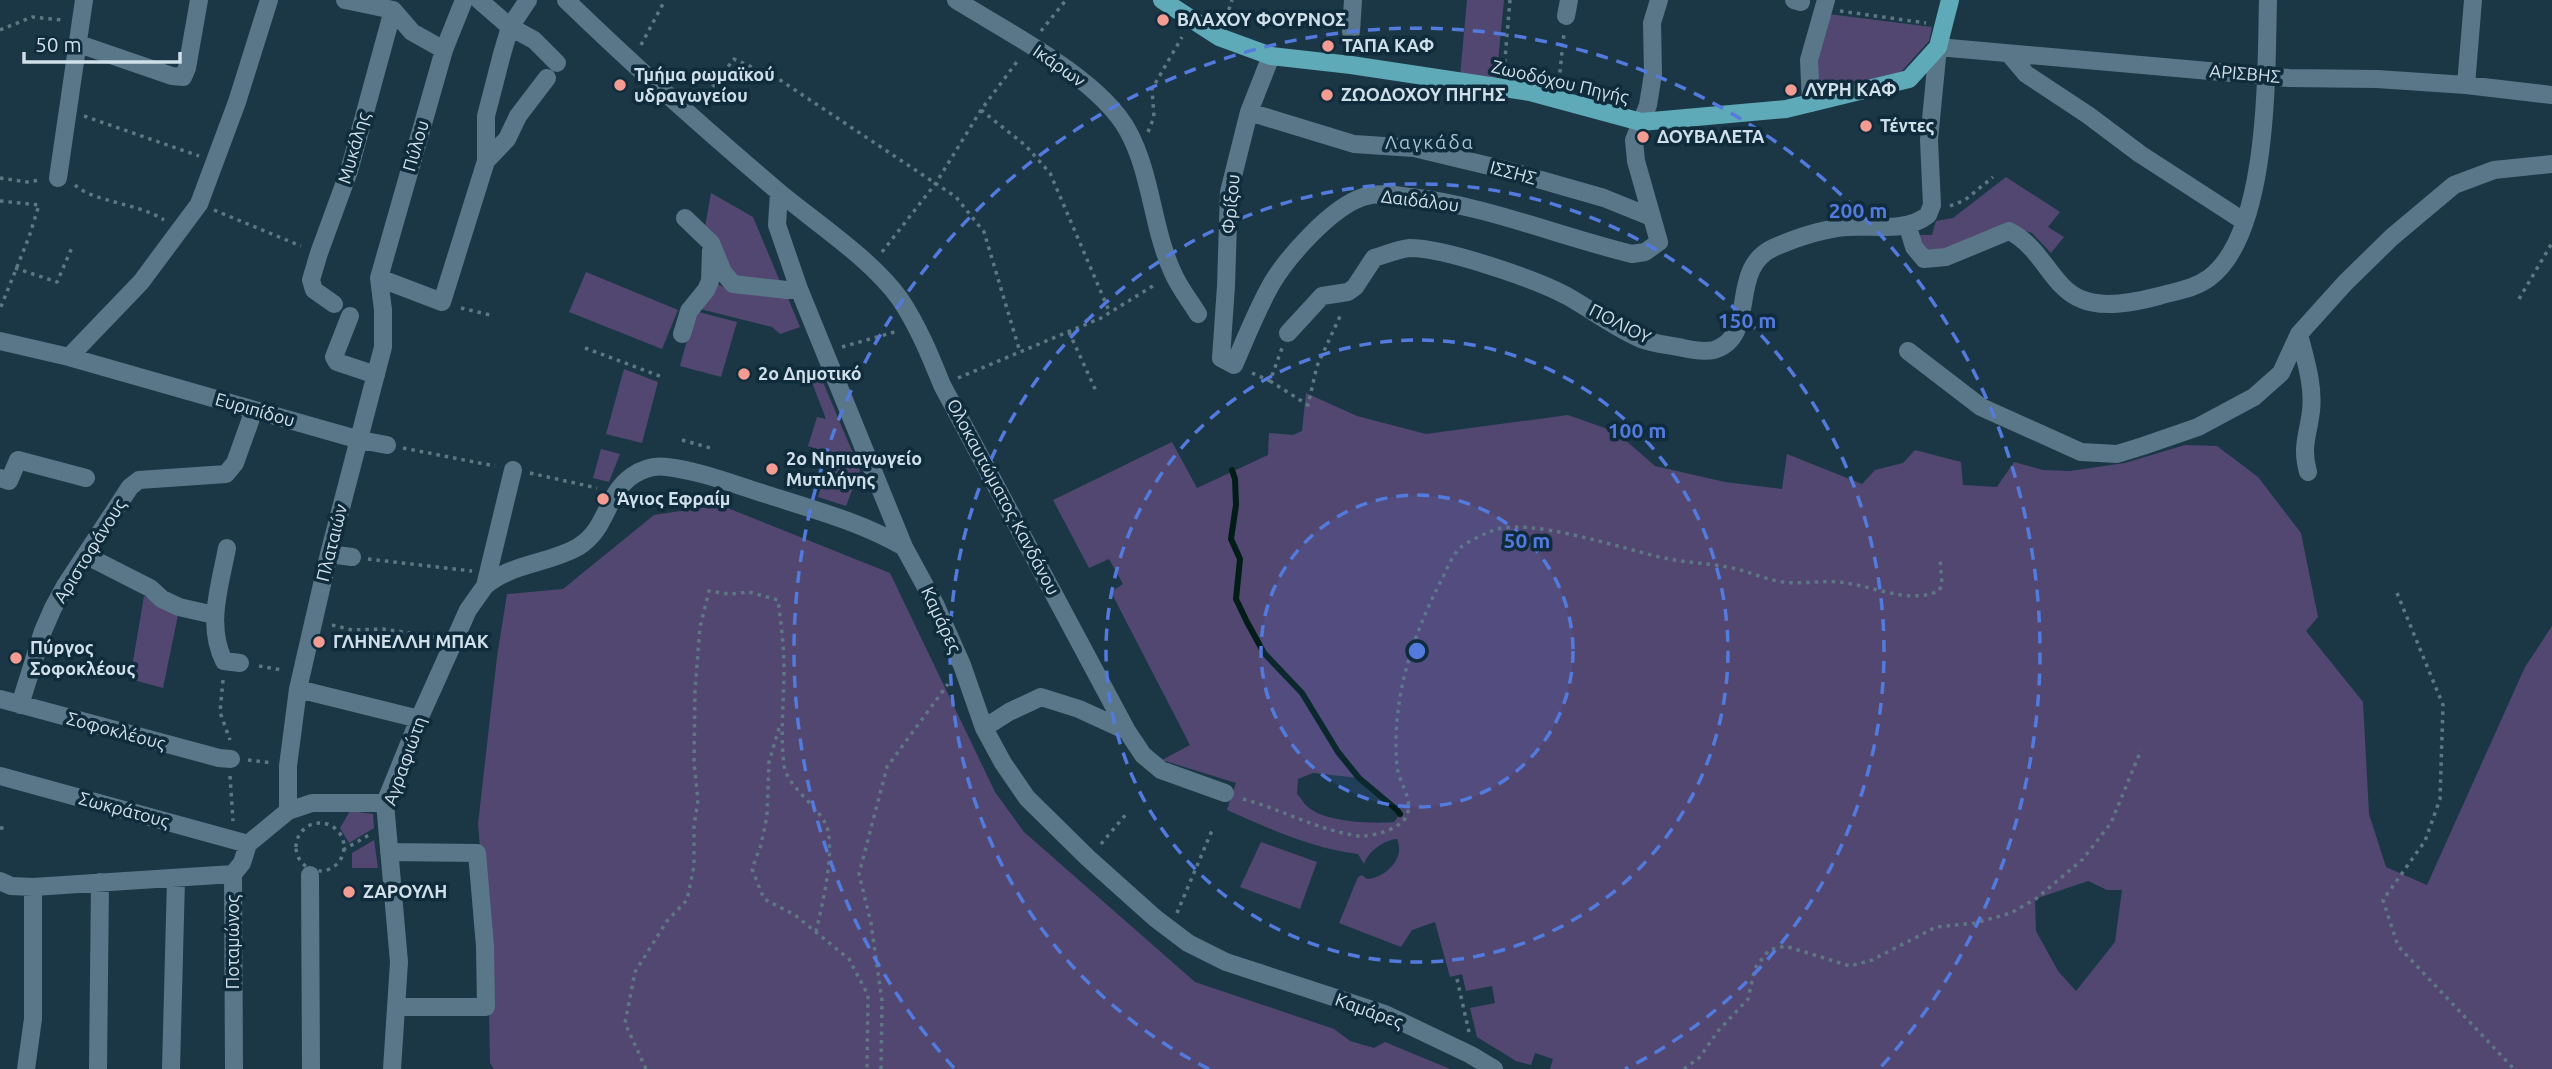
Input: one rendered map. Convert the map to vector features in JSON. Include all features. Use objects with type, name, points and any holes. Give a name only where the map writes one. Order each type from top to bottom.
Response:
[{"type":"main road","name":"Ζωοδόχου Πηγής","points":[[1162,0],[1219,37],[1271,56],[1502,88],[1641,122],[1786,109],[1909,79],[1938,47]]},
{"type":"main road","points":[[1938,47],[1950,0]]},
{"type":"street","points":[[58,178],[79,44],[83,0]]},
{"type":"street","points":[[79,44],[172,76],[183,77],[199,0]]},
{"type":"street","points":[[69,357],[141,282],[199,204],[237,102],[269,0]]},
{"type":"street","points":[[345,0],[372,3],[393,10],[403,25],[444,50]]},
{"type":"street","name":"Πύλου","points":[[379,278],[444,50],[464,0]]},
{"type":"street","points":[[479,0],[510,27],[534,40],[552,70],[518,116],[507,139],[486,161]]},
{"type":"street","points":[[379,278],[442,302],[486,161],[486,116],[510,27],[528,0]]},
{"type":"street","points":[[566,0],[631,62],[779,192]]},
{"type":"street","name":"Ικάρων","points":[[956,0],[1079,76],[1128,130],[1139,156]]},
{"type":"street","points":[[1352,32],[1353,0]]},
{"type":"street","points":[[1651,216],[1636,161],[1634,140],[1648,105],[1653,74],[1652,23],[1659,0]]},
{"type":"street","points":[[1938,47],[1929,141],[1932,205],[1928,215],[1908,227],[1914,247],[1924,259],[1946,257],[2009,232],[2022,238],[2035,250],[2065,292],[2083,300],[2109,303],[2144,300],[2188,289],[2208,279],[2233,250],[2245,222],[2263,140],[2268,0]]},
{"type":"street","points":[[2466,85],[2473,0]]},
{"type":"street","points":[[1811,103],[1809,60],[1825,4]]},
{"type":"street","name":"Μυκάλης","points":[[334,304],[314,290],[311,284],[319,253],[349,171],[393,10]]},
{"type":"street","name":"ΑΡΙΣΒΗΣ","points":[[1938,47],[2289,78],[2377,79],[2466,85],[2552,95]]},
{"type":"street","points":[[2010,55],[2026,74],[2140,154],[2245,222]]},
{"type":"street","name":"Φρίξου","points":[[1228,362],[1226,286],[1229,192],[1249,112],[1271,56]]},
{"type":"street","name":"ΙΣΣΗΣ","points":[[1249,112],[1354,144],[1415,148],[1506,170],[1604,198],[1651,216]]},
{"type":"street","points":[[1139,156],[1173,273],[1198,314]]},
{"type":"street","points":[[1908,351],[1981,407],[2081,452],[2117,454],[2198,427],[2253,397],[2281,373],[2299,334],[2345,283],[2392,237],[2454,185],[2494,170],[2552,164]]},
{"type":"street","name":"Ολοκαυτώματος Κανδάνου","points":[[779,192],[870,267],[898,297],[917,326],[942,385],[1127,731],[1143,755],[1161,770],[1225,793]]},
{"type":"street","name":"Καμάρες","points":[[779,192],[777,225],[824,352],[904,547],[962,665],[984,728],[1003,763],[1027,798],[1107,875],[1188,943],[1226,962],[1385,1014],[1471,1055],[1494,1069]]},
{"type":"street","name":"Δαιδάλου","points":[[1228,362],[1273,281],[1313,232],[1340,208],[1362,197],[1376,194],[1427,199],[1479,209],[1632,254],[1645,252],[1659,242],[1651,216]]},
{"type":"street","points":[[685,218],[711,243],[723,272],[733,284],[799,289]]},
{"type":"street","name":"ΠΟΛΙΟΥ","points":[[1288,333],[1322,296],[1348,292],[1355,287],[1374,258],[1409,248],[1446,254],[1535,282],[1566,296],[1642,339],[1712,351],[1724,345],[1740,325],[1746,280],[1752,265],[1761,254],[1795,239],[1843,227],[1908,227]]},
{"type":"street","points":[[682,334],[689,311],[710,281],[711,243]]},
{"type":"street","name":"Πλαταιών","points":[[288,811],[288,766],[298,689],[329,554],[383,347],[379,278]]},
{"type":"street","points":[[350,316],[334,357],[337,362],[376,375]]},
{"type":"street","points":[[2299,334],[2312,387],[2311,411],[2303,445],[2308,472]]},
{"type":"street","name":"Ευριπίδου","points":[[0,341],[69,357],[387,445]]},
{"type":"street","name":"Αριστοφάνους","points":[[20,705],[43,631],[65,586],[130,487],[139,480],[230,472],[254,410]]},
{"type":"street","points":[[0,478],[9,481],[18,460],[86,478]]},
{"type":"street","points":[[488,579],[561,555],[589,539],[599,529],[620,486],[631,476],[652,467],[665,466],[738,486],[878,532],[904,547]]},
{"type":"street","name":"Αγραφιώτη","points":[[392,1069],[400,962],[385,803],[468,610],[488,579],[513,470]]},
{"type":"street","points":[[227,548],[214,615],[217,647],[232,662]]},
{"type":"street","points":[[329,554],[352,557]]},
{"type":"street","points":[[87,555],[150,588],[162,599],[178,607],[214,615]]},
{"type":"street","points":[[298,689],[419,719]]},
{"type":"street","points":[[984,728],[1009,712],[1041,698],[1079,709],[1127,731]]},
{"type":"street","name":"Σοφοκλέους","points":[[0,699],[230,759]]},
{"type":"street","name":"Σωκράτους","points":[[0,776],[248,844]]},
{"type":"street","name":"Ποταμώνος","points":[[234,1069],[233,874],[242,863],[248,844],[288,811],[312,803],[385,803]]},
{"type":"street","points":[[389,852],[477,853],[485,946],[485,1007],[396,1007]]},
{"type":"street","points":[[0,881],[11,886],[33,887],[233,874]]},
{"type":"street","points":[[310,875],[312,1069]]},
{"type":"street","points":[[171,1069],[176,879]]},
{"type":"street","points":[[98,1069],[100,883]]},
{"type":"street","points":[[26,1069],[33,1019],[33,887]]},
{"type":"path","points":[[631,62],[665,0]]},
{"type":"path","points":[[870,267],[936,183],[981,110],[1028,45],[1066,0]]},
{"type":"path","points":[[1502,88],[1510,0]]},
{"type":"path","points":[[1825,4],[1870,16],[1942,25]]},
{"type":"path","points":[[1557,100],[1567,8]]},
{"type":"path","points":[[0,30],[32,17],[81,22]]},
{"type":"path","points":[[1139,156],[1154,117],[1152,89],[1192,19]]},
{"type":"path","points":[[691,114],[734,59],[780,80],[956,197],[984,232],[1020,352]]},
{"type":"path","points":[[69,110],[215,162]]},
{"type":"path","points":[[981,110],[1025,145],[1050,173],[1110,313]]},
{"type":"path","points":[[1928,215],[1965,200],[1993,177]]},
{"type":"path","points":[[0,178],[27,182],[58,178],[73,184],[84,194],[152,212]]},
{"type":"path","points":[[0,201],[39,205],[0,309]]},
{"type":"path","points":[[199,204],[319,253]]},
{"type":"path","points":[[2519,299],[2552,243]]},
{"type":"path","points":[[16,268],[57,282],[74,245]]},
{"type":"path","points":[[942,385],[1110,313],[1173,273]]},
{"type":"path","points":[[442,302],[469,312],[490,315]]},
{"type":"path","points":[[1228,362],[1270,381],[1308,405],[1317,366],[1346,303]]},
{"type":"path","points":[[824,352],[917,326]]},
{"type":"path","points":[[1069,332],[1096,391]]},
{"type":"path","points":[[1270,381],[1288,333]]},
{"type":"path","points":[[585,348],[662,377]]},
{"type":"path","points":[[682,440],[714,449]]},
{"type":"path","points":[[387,445],[608,491]]},
{"type":"path","points":[[1225,793],[1323,828],[1361,837],[1399,824],[1406,817],[1408,806],[1405,788],[1397,770],[1396,749],[1398,700],[1408,663],[1426,609],[1460,548],[1492,530],[1517,526],[1669,559],[1728,567],[1782,582],[1846,582],[1868,589],[1913,595],[1931,595],[1939,591],[1942,584],[1940,559]]},
{"type":"path","points":[[352,557],[488,579]]},
{"type":"path","points":[[646,1069],[625,1023],[635,972],[667,921],[687,900],[694,866],[694,826],[698,800],[694,763],[695,690],[700,627],[709,591],[730,594],[749,592],[778,600],[784,671],[781,723],[784,769],[826,822],[829,844],[827,877],[816,931]]},
{"type":"path","points":[[2397,593],[2443,705],[2440,799],[2425,841],[2383,900],[2398,946],[2514,1069]]},
{"type":"path","points":[[313,620],[352,630],[383,629],[454,641]]},
{"type":"path","points":[[233,829],[230,759],[232,745],[220,712],[232,662],[283,670]]},
{"type":"path","points":[[881,1069],[882,1001],[871,923],[859,874],[887,767],[962,665]]},
{"type":"path","points":[[781,723],[769,762],[767,816],[761,845],[752,869],[764,899],[795,915],[849,959],[868,995],[867,1069]]},
{"type":"path","points":[[1684,1069],[1700,1057],[1718,1031],[1748,999],[1755,968],[1769,950],[1785,946],[1850,966],[1872,960],[1936,927],[1975,923],[2011,913],[2037,898],[2082,860],[2111,823],[2141,750]]},
{"type":"path","points":[[1100,844],[1127,813]]},
{"type":"path","points":[[343,850],[343,840],[339,832],[324,824],[307,827],[297,841],[299,858],[311,869],[319,871],[334,866],[340,861],[343,850],[375,831]]},
{"type":"path","points":[[1175,916],[1213,828]]},
{"type":"path","points":[[1457,979],[1471,1055]]},
{"type":"shaded area","points":[[1467,0],[1504,0],[1496,82],[1460,76]]},
{"type":"shaded area","points":[[1828,14],[1932,27],[1929,41],[1900,73],[1813,98],[1812,60]]},
{"type":"shaded area","points":[[2006,177],[2060,212],[2048,227],[2064,237],[2051,253],[2032,233],[2007,225],[1938,253],[1924,249],[1917,235],[1932,235],[1936,221],[1953,218]]},
{"type":"shaded area","points":[[711,193],[753,217],[781,284],[735,277],[705,227]]},
{"type":"shaded area","points":[[586,272],[678,310],[662,349],[569,312]]},
{"type":"shaded area","points":[[717,284],[738,293],[788,298],[800,327],[780,334],[772,327],[696,308]]},
{"type":"shaded area","points":[[695,311],[737,322],[721,377],[680,366]]},
{"type":"shaded area","points":[[624,369],[658,382],[642,443],[606,434]]},
{"type":"shaded area","points":[[820,375],[860,470],[846,506],[818,497],[830,459],[830,453],[808,446],[817,417],[826,419],[811,380]]},
{"type":"shaded area","points":[[1306,393],[1357,416],[1426,434],[1568,415],[1616,432],[1655,466],[1725,482],[1782,489],[1787,454],[1862,484],[1875,470],[1903,463],[1915,450],[1961,462],[1963,485],[1997,487],[2014,462],[2043,470],[2070,471],[2125,463],[2185,445],[2217,446],[2258,477],[2301,533],[2318,617],[2306,631],[2363,702],[2369,814],[2386,867],[2427,885],[2525,667],[2552,626],[2552,1069],[1550,1069],[1553,1059],[1535,1053],[1531,1065],[1516,1061],[1477,1037],[1470,1008],[1495,1003],[1492,986],[1466,991],[1462,974],[1450,977],[1435,922],[1412,930],[1401,947],[1339,923],[1358,877],[1362,875],[1367,879],[1374,878],[1392,866],[1399,853],[1397,839],[1377,847],[1364,864],[1358,854],[1307,842],[1227,810],[1236,783],[1162,760],[1190,745],[1111,592],[1123,584],[1109,559],[1089,568],[1053,500],[1172,442],[1197,488],[1268,455],[1269,433],[1293,435],[1302,431]],"holes":[[[1313,773],[1359,778],[1400,814],[1394,822],[1374,823],[1336,819],[1315,812],[1297,794],[1298,779]],[[2088,881],[2107,890],[2122,890],[2115,942],[2076,991],[2058,971],[2036,931],[2035,899]]]},
{"type":"shaded area","points":[[601,449],[620,454],[609,482],[593,478]]},
{"type":"shaded area","points":[[720,505],[890,573],[995,792],[1024,832],[1195,982],[1334,1029],[1350,1041],[1374,1048],[1385,1042],[1450,1069],[494,1069],[490,1063],[488,945],[478,824],[507,594],[563,589],[654,515]]},
{"type":"shaded area","points":[[144,596],[178,615],[163,688],[130,679]]},
{"type":"shaded area","points":[[350,811],[373,814],[374,828],[349,843],[340,828]]},
{"type":"shaded area","points":[[374,840],[378,868],[352,868],[352,853]]},
{"type":"shaded area","points":[[1261,842],[1317,862],[1300,909],[1240,887]]},
{"type":"waterway","points":[[1232,470],[1236,505],[1231,539],[1240,559],[1236,599],[1247,622],[1264,653],[1302,693],[1338,752],[1359,778],[1400,814]]},
{"type":"place","name":"ΒΛΑΧΟΥ ΦΟΥΡΝΟΣ","points":[[1163,20]]},
{"type":"place","name":"ΤΑΠΑ ΚΑΦ","points":[[1328,46]]},
{"type":"place","name":"Τμήμα ρωμαϊκού υδραγωγείου","points":[[620,85]]},
{"type":"place","name":"ΛΥΡΗ ΚΑΦ","points":[[1791,90]]},
{"type":"place","name":"ΖΩΟΔΟΧΟΥ ΠΗΓΗΣ","points":[[1327,95]]},
{"type":"place","name":"Τέντες","points":[[1866,126]]},
{"type":"place","name":"ΔΟΥΒΑΛΕΤΑ","points":[[1643,137]]},
{"type":"place","name":"2ο Δημοτικό","points":[[744,374]]},
{"type":"place","name":"2ο Νηπιαγωγείο Μυτιλήνης","points":[[772,469]]},
{"type":"place","name":"Άγιος Εφραίμ","points":[[603,499]]},
{"type":"place","name":"ΓΛΗΝΕΛΛΗ ΜΠΑΚ","points":[[319,642]]},
{"type":"place","name":"Πύργος Σοφοκλέους","points":[[16,658]]},
{"type":"place","name":"ΖΑΡΟΥΛΗ","points":[[349,892]]},
{"type":"district","name":"Λαγκάδα","points":[[1430,142]]}]
